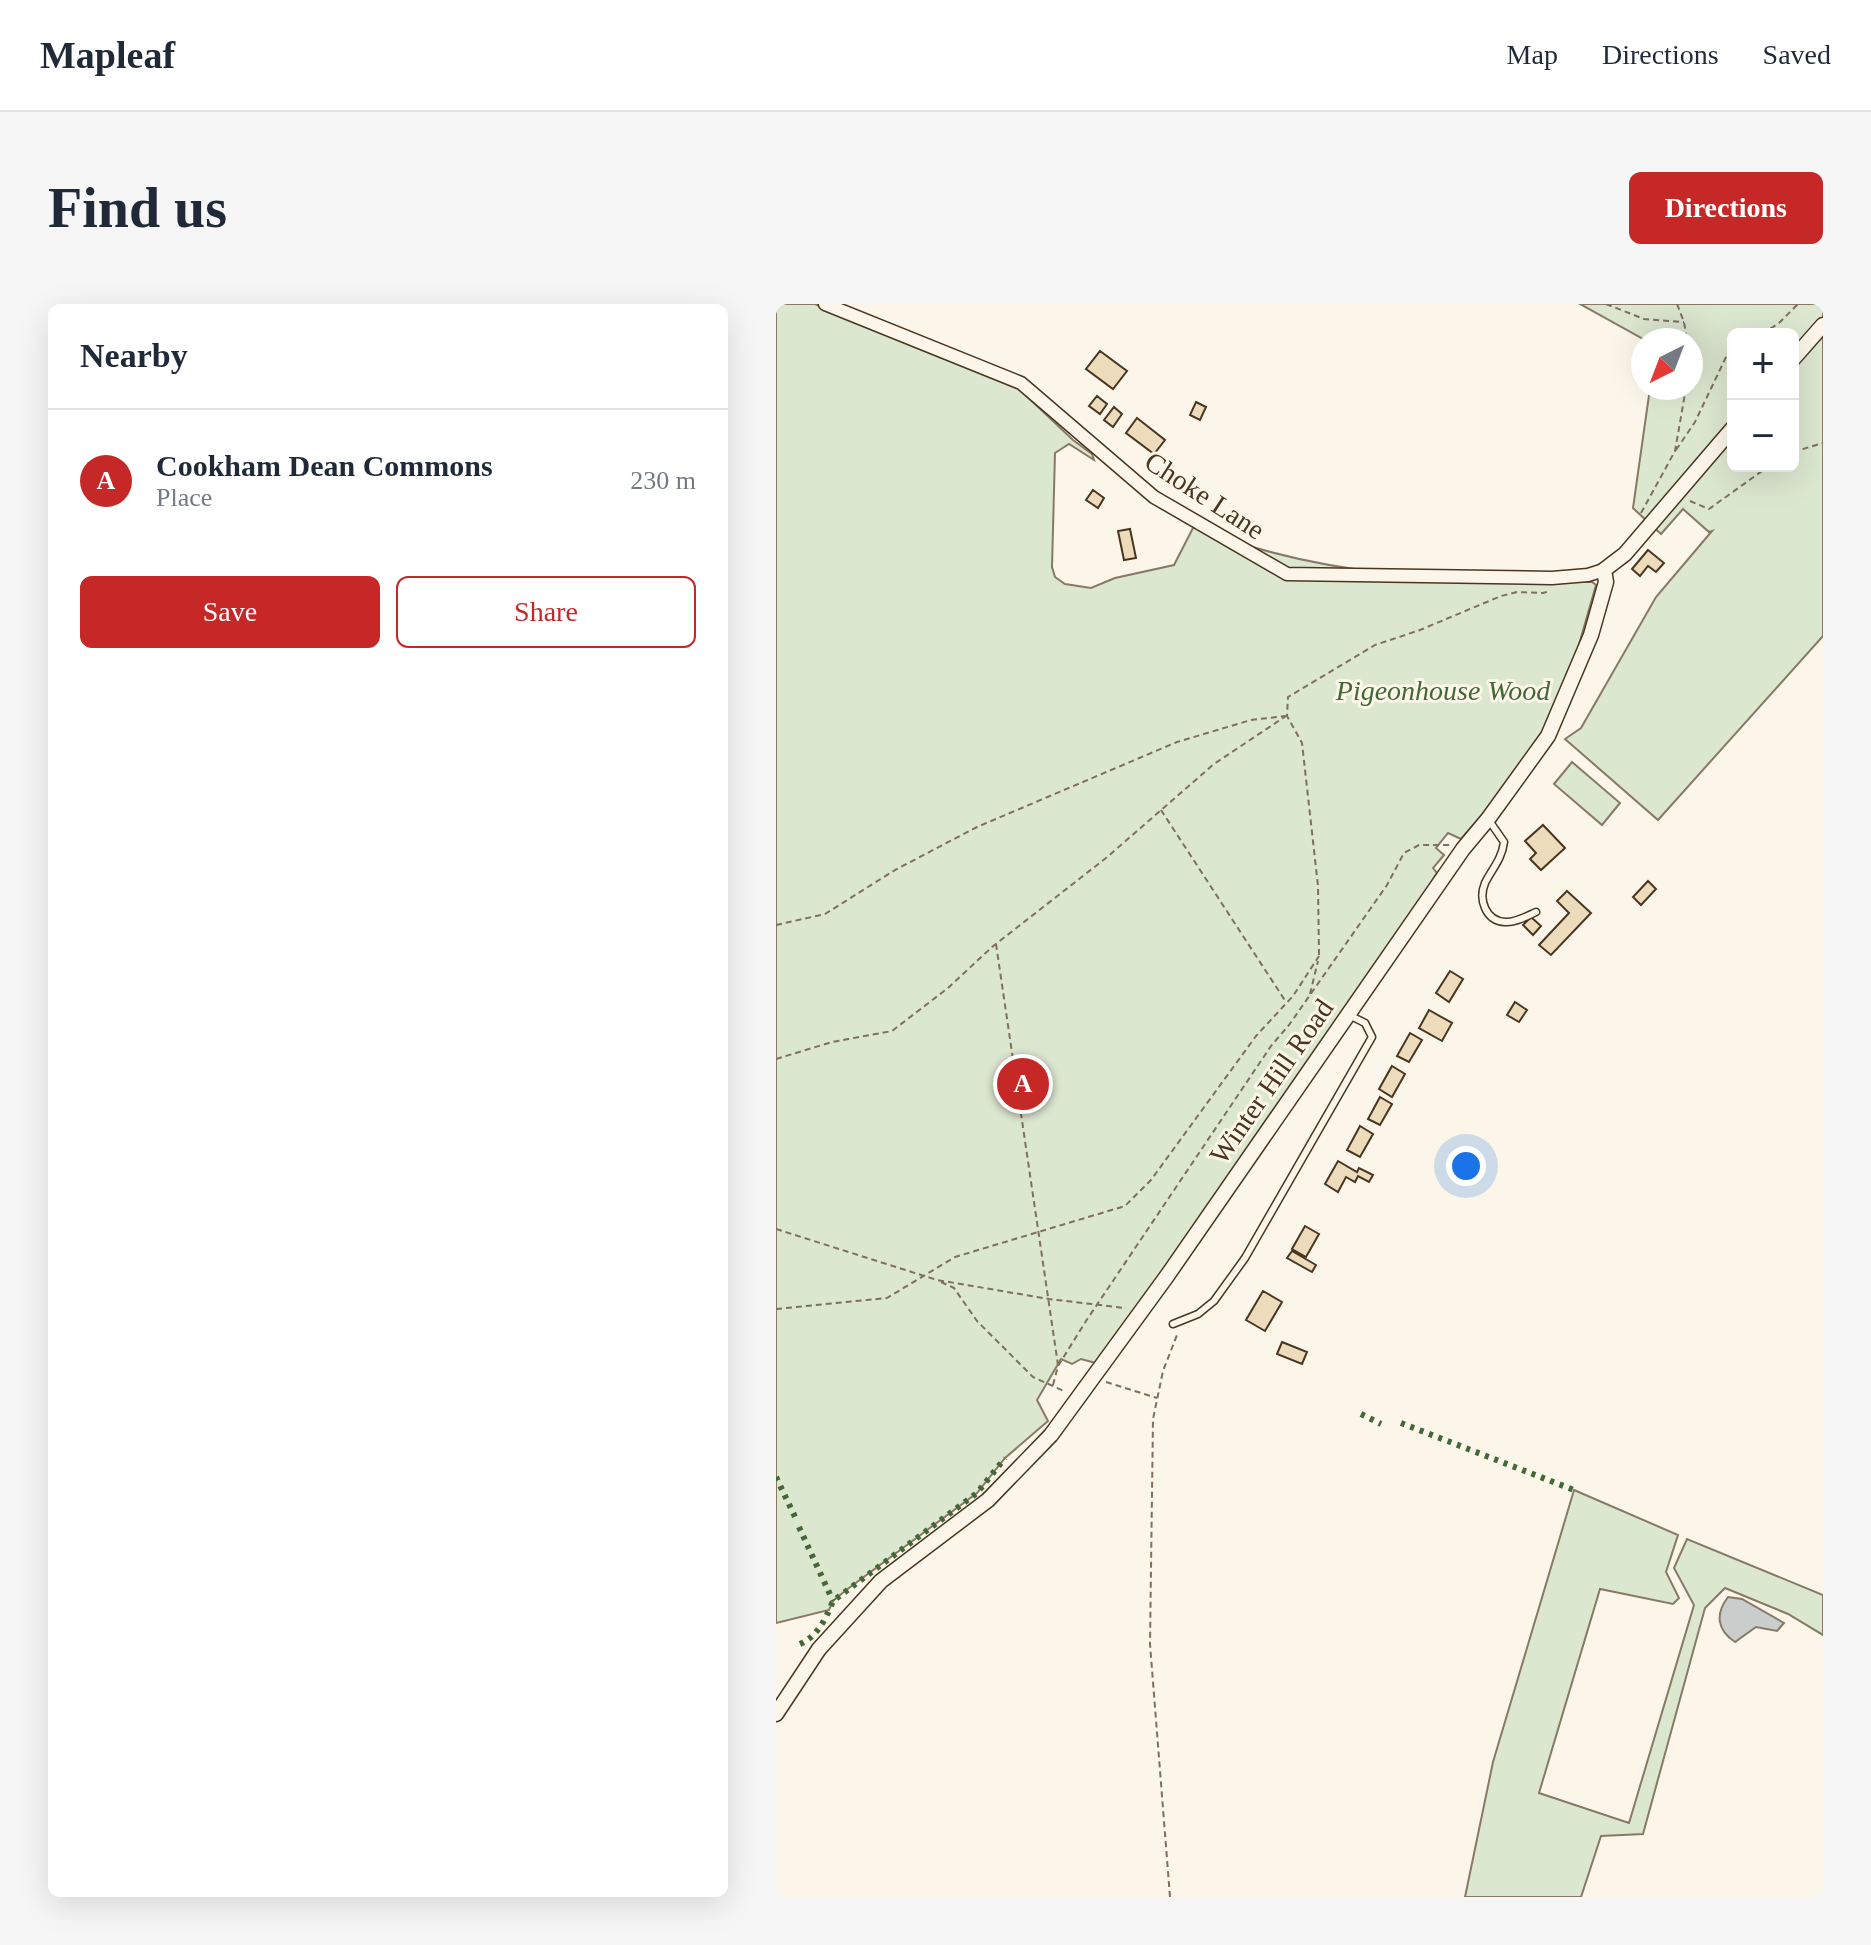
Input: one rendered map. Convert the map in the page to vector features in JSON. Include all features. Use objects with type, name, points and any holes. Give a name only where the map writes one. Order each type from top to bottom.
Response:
[{"type":"street","name":"Choke Lane","points":[[825,304],[1021,383],[1154,497],[1287,574],[1552,578],[1588,575],[1604,570]]},
{"type":"street","points":[[1799,352],[1823,325]]},
{"type":"street","points":[[1604,570],[1625,554],[1727,435]]},
{"type":"street","name":"Winter Hill Road","points":[[776,1713],[819,1649],[881,1581],[988,1500],[1051,1435],[1463,849],[1548,736],[1591,635],[1606,582],[1604,570]]},
{"type":"lane","points":[[1488,819],[1504,842],[1500,859],[1482,893],[1485,911],[1492,918],[1507,923],[1536,912]]},
{"type":"lane","points":[[1177,1326],[1214,1301],[1245,1258],[1372,1037],[1365,1023],[1349,1015]]},
{"type":"path","points":[[1606,304],[1644,319],[1684,322]]},
{"type":"path","points":[[1677,304],[1685,328]]},
{"type":"path","points":[[1771,328],[1798,304]]},
{"type":"path","points":[[1639,517],[1675,451],[1695,422],[1727,355]]},
{"type":"path","points":[[1675,451],[1684,400]]},
{"type":"path","points":[[1799,450],[1823,443]]},
{"type":"path","points":[[1675,494],[1709,509],[1761,472]]},
{"type":"path","points":[[1310,995],[1319,956],[1318,886],[1302,743],[1287,716],[1288,697],[1375,645],[1501,596],[1556,589]]},
{"type":"path","points":[[776,1059],[832,1042],[892,1031],[1106,858],[1214,764],[1287,716]]},
{"type":"path","points":[[776,925],[825,914],[895,870],[977,827],[1177,742],[1251,720],[1287,716]]},
{"type":"path","points":[[1161,810],[1287,1003]]},
{"type":"path","points":[[937,1280],[954,1288],[977,1321],[1033,1377],[1053,1385],[1058,1366],[1097,1305],[1271,1046],[1387,885],[1404,853],[1419,845],[1438,843],[1463,849]]},
{"type":"path","points":[[996,944],[1058,1366]]},
{"type":"path","points":[[776,1309],[887,1298],[955,1257],[1125,1206],[1151,1180],[1256,1036],[1287,1003],[1319,956]]},
{"type":"path","points":[[776,1229],[937,1280],[1140,1311]]},
{"type":"path","points":[[1170,1897],[1150,1644],[1153,1419],[1177,1326]]},
{"type":"path","points":[[1091,1377],[1158,1399]]},
{"type":"green space","name":"Pigeonhouse Wood","points":[[776,304],[815,304],[1017,387],[1092,454],[1094,460],[1069,444],[1055,453],[1052,567],[1055,577],[1065,584],[1091,588],[1115,578],[1174,565],[1194,526],[1241,544],[1339,567],[1440,578],[1592,582],[1596,585],[1556,725],[1547,740],[1461,839],[1448,833],[1436,848],[1444,855],[1433,868],[1437,873],[1400,933],[1214,1202],[1096,1363],[1081,1359],[1072,1364],[1061,1359],[1037,1400],[1048,1421],[1005,1458],[977,1493],[845,1591],[833,1601],[829,1610],[776,1623]]},
{"type":"green space","points":[[1580,304],[1823,304],[1823,636],[1658,820],[1565,739],[1581,728],[1656,597],[1712,531],[1709,532],[1683,509],[1661,534],[1633,508],[1648,400],[1703,400],[1703,328],[1631,328],[1631,332]]},
{"type":"green space","points":[[1572,762],[1620,803],[1602,825],[1554,784]]},
{"type":"green space","points":[[1574,1490],[1678,1535],[1666,1572],[1679,1598],[1673,1604],[1600,1589],[1539,1793],[1629,1823],[1694,1605],[1674,1568],[1687,1539],[1823,1595],[1823,1635],[1788,1614],[1725,1588],[1705,1608],[1643,1834],[1601,1836],[1581,1897],[1465,1897],[1493,1762]]},
{"type":"shaded area","points":[[1728,1597],[1742,1599],[1784,1623],[1777,1631],[1756,1627],[1735,1642],[1724,1632],[1720,1621],[1721,1610]]},
{"type":"building","points":[[1100,351],[1127,371],[1113,389],[1086,369]]},
{"type":"building","points":[[1097,396],[1107,404],[1100,414],[1089,406]]},
{"type":"building","points":[[1196,402],[1206,407],[1200,420],[1190,415]]},
{"type":"building","points":[[1114,407],[1122,414],[1113,427],[1104,420]]},
{"type":"building","points":[[1137,418],[1165,440],[1154,454],[1126,433]]},
{"type":"building","points":[[1093,490],[1104,498],[1098,508],[1086,500]]},
{"type":"building","points":[[1130,529],[1136,558],[1124,560],[1118,531]]},
{"type":"building","points":[[1648,550],[1664,563],[1656,572],[1648,566],[1640,576],[1632,569]]},
{"type":"building","points":[[1543,825],[1565,848],[1541,870],[1530,859],[1536,853],[1525,841]]},
{"type":"building","points":[[1648,881],[1656,889],[1641,905],[1633,897]]},
{"type":"building","points":[[1567,891],[1591,913],[1551,955],[1539,945],[1569,913],[1557,901]]},
{"type":"building","points":[[1531,917],[1541,926],[1533,935],[1523,925]]},
{"type":"building","points":[[1450,971],[1463,979],[1449,1002],[1436,993]]},
{"type":"building","points":[[1515,1002],[1527,1010],[1519,1022],[1507,1015]]},
{"type":"building","points":[[1429,1010],[1452,1023],[1442,1041],[1419,1028]]},
{"type":"building","points":[[1410,1033],[1422,1040],[1409,1062],[1397,1056]]},
{"type":"building","points":[[1392,1066],[1405,1074],[1392,1097],[1379,1089]]},
{"type":"building","points":[[1380,1097],[1392,1104],[1380,1125],[1368,1119]]},
{"type":"building","points":[[1360,1126],[1373,1134],[1360,1157],[1347,1150]]},
{"type":"building","points":[[1338,1161],[1357,1172],[1359,1168],[1373,1175],[1369,1182],[1358,1176],[1355,1182],[1346,1177],[1338,1192],[1325,1184]]},
{"type":"building","points":[[1305,1226],[1319,1234],[1306,1257],[1292,1249]]},
{"type":"building","points":[[1292,1251],[1316,1265],[1312,1272],[1287,1258]]},
{"type":"building","points":[[1263,1291],[1282,1302],[1265,1331],[1246,1320]]},
{"type":"building","points":[[1282,1342],[1307,1352],[1302,1364],[1277,1354]]},
{"type":"hedge","points":[[1361,1414],[1381,1424]]},
{"type":"hedge","points":[[1401,1423],[1574,1490]]},
{"type":"hedge","points":[[800,1644],[817,1631],[833,1601],[977,1493],[1005,1458]]},
{"type":"hedge","points":[[776,1477],[797,1521]]},
{"type":"hedge","points":[[799,1527],[833,1601]]},
{"type":"place","name":"Cookham Dean Commons","points":[[1023,1084]]}]
